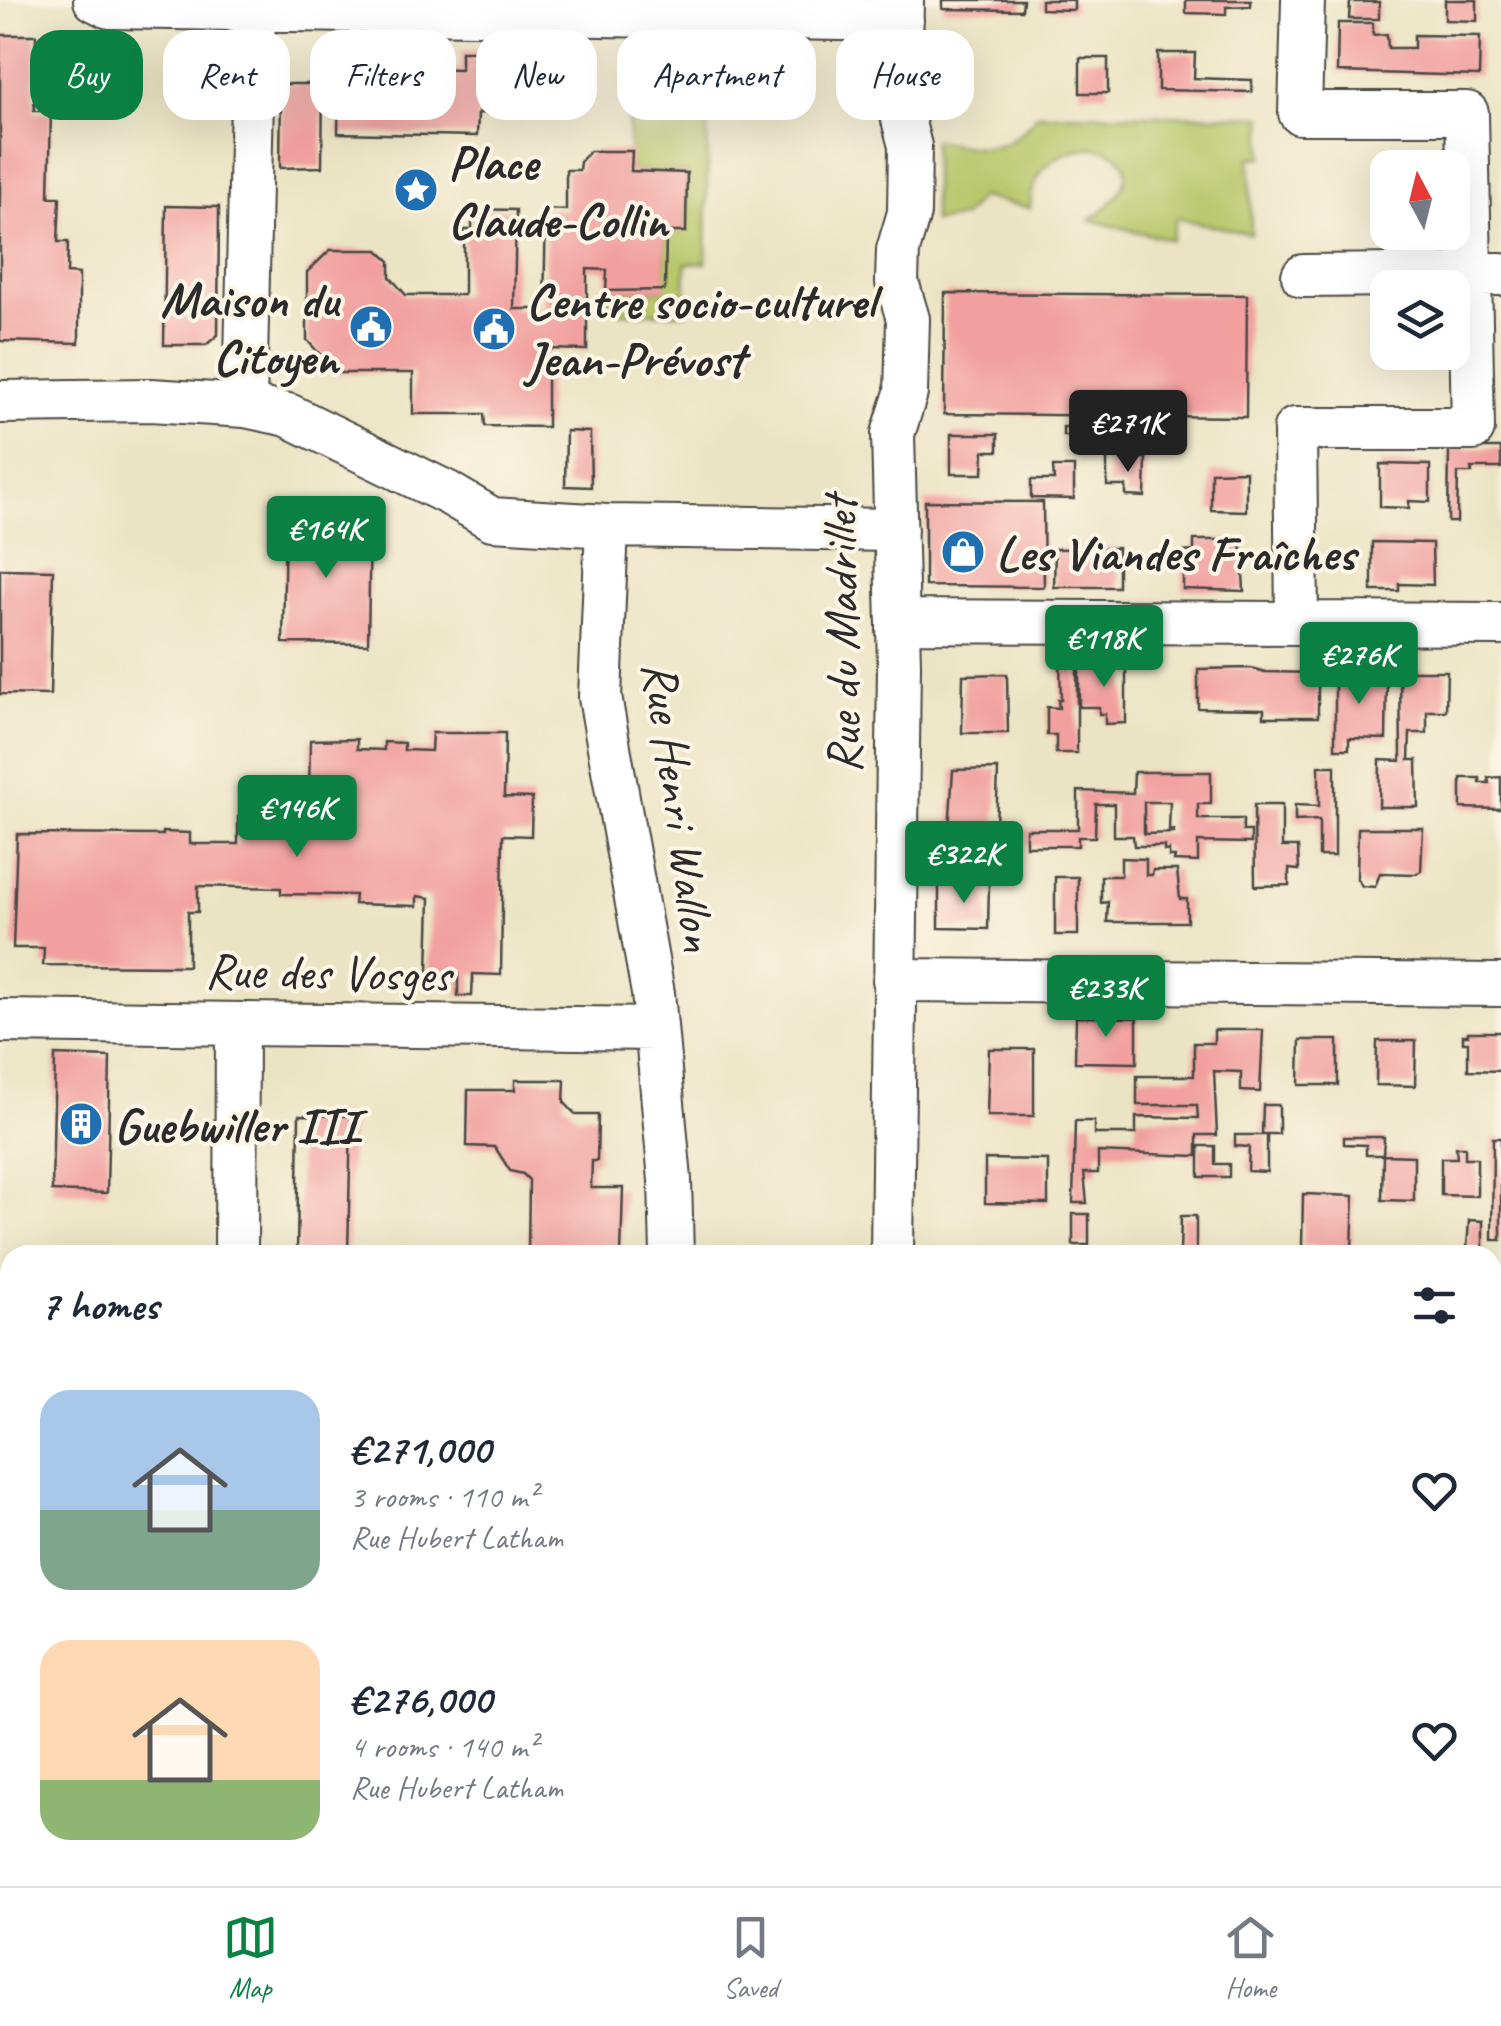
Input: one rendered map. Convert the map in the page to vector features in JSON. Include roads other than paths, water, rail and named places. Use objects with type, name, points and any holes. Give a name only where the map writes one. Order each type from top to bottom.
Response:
[{"type":"street","points":[[95,0],[109,7],[254,9],[902,10]]},
{"type":"street","points":[[1297,621],[1295,429],[1473,429],[1485,274],[1467,113],[1300,114],[1303,0]]},
{"type":"street","points":[[245,406],[254,9]]},
{"type":"street","name":"Rue du Madrillet","points":[[892,1245],[899,622],[893,434],[880,394],[881,316],[897,266],[884,211],[886,145],[900,108],[902,10]]},
{"type":"street","points":[[1303,276],[1485,274]]},
{"type":"street","points":[[0,402],[151,400],[245,406],[288,415],[448,493],[492,519],[607,526],[896,530]]},
{"type":"street","name":"Rue Henri Wallon","points":[[607,526],[600,697],[653,993],[670,1180],[672,1245]]},
{"type":"street","points":[[899,622],[1501,624]]},
{"type":"street","points":[[894,980],[1501,985]]},
{"type":"street","name":"Rue des Vosges","points":[[0,1022],[656,1029]]},
{"type":"street","points":[[236,1245],[237,1026]]},
{"type":"place","name":"Place Claude-Collin","points":[[416,190]]},
{"type":"place","name":"Maison du Citoyen","points":[[371,327]]},
{"type":"place","name":"Centre socio-culturel Jean-Prévost","points":[[494,329]]},
{"type":"place","name":"Les Viandes Fraîches","points":[[963,552]]},
{"type":"place","name":"Guebwiller III","points":[[81,1124]]}]
